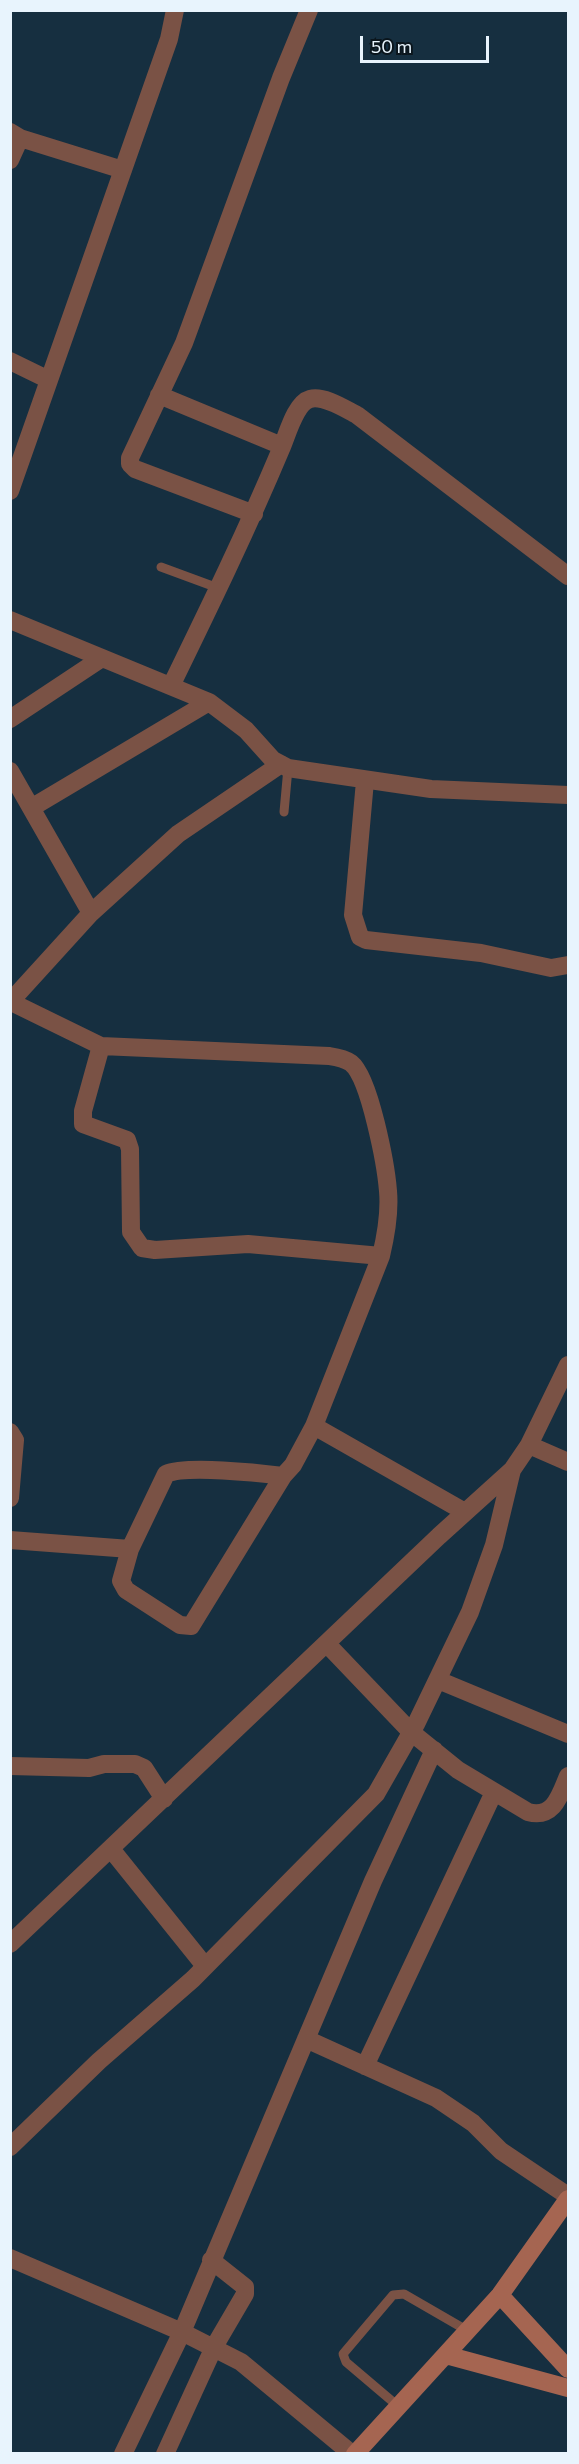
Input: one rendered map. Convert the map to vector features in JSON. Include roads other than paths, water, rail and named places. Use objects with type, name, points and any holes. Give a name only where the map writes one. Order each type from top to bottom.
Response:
[{"type":"main road","points":[[354,2454],[500,2295],[568,2198]]},
{"type":"main road","points":[[500,2295],[568,2369]]},
{"type":"main road","points":[[446,2355],[568,2388]]},
{"type":"street","points":[[10,491],[172,32],[175,10]]},
{"type":"street","points":[[254,514],[135,469],[130,464],[131,453],[184,343],[241,184],[309,10]]},
{"type":"street","points":[[10,160],[15,135],[123,170]]},
{"type":"street","points":[[10,361],[49,380]]},
{"type":"street","points":[[159,395],[282,446]]},
{"type":"street","points":[[171,686],[254,514],[282,446],[304,402],[312,398],[334,404],[357,416],[568,576]]},
{"type":"street","points":[[10,620],[209,702],[230,716],[273,760],[285,766],[365,781],[431,789],[568,795]]},
{"type":"street","points":[[10,719],[102,658]]},
{"type":"street","points":[[31,808],[209,702]]},
{"type":"street","points":[[284,1476],[189,1470],[166,1474],[130,1549],[121,1581],[126,1590],[180,1625],[191,1626],[197,1620],[284,1476],[293,1465],[314,1426],[381,1256],[387,1227],[388,1193],[375,1120],[357,1070],[350,1062],[329,1056],[102,1046],[11,1002],[91,913],[178,834],[285,766]]},
{"type":"street","points":[[10,771],[91,913]]},
{"type":"street","points":[[365,781],[353,915],[360,937],[366,940],[481,953],[551,968],[568,965]]},
{"type":"street","points":[[102,1046],[82,1118],[88,1128],[113,1133],[127,1140],[130,1149],[131,1232],[142,1248],[155,1250],[248,1244],[381,1256]]},
{"type":"street","points":[[10,1944],[512,1470],[529,1445],[568,1365]]},
{"type":"street","points":[[314,1426],[465,1512]]},
{"type":"street","points":[[10,1432],[15,1440],[10,1498]]},
{"type":"street","points":[[529,1445],[568,1462]]},
{"type":"street","points":[[10,2147],[99,2061],[206,1966],[376,1794],[438,1680],[470,1612],[494,1545],[512,1470]]},
{"type":"street","points":[[10,1540],[130,1549]]},
{"type":"street","points":[[327,1644],[411,1732],[458,1770],[528,1812],[537,1815],[548,1812],[558,1800],[568,1776]]},
{"type":"street","points":[[438,1680],[568,1734]]},
{"type":"street","points":[[123,2454],[182,2332],[306,2039],[434,1750]]},
{"type":"street","points":[[10,1766],[89,1768],[104,1764],[135,1764],[144,1768],[164,1800]]},
{"type":"street","points":[[365,2066],[494,1792]]},
{"type":"street","points":[[111,1849],[206,1966]]},
{"type":"street","points":[[306,2039],[436,2098],[473,2123],[501,2151],[568,2198]]},
{"type":"street","points":[[10,2258],[182,2332],[241,2362],[354,2454]]},
{"type":"street","points":[[165,2454],[214,2347],[245,2294],[245,2287],[212,2260]]},
{"type":"lane","points":[[160,567],[218,588]]},
{"type":"lane","points":[[284,812],[285,766]]},
{"type":"lane","points":[[399,2407],[346,2362],[343,2354],[393,2295],[404,2294],[468,2331]]}]
